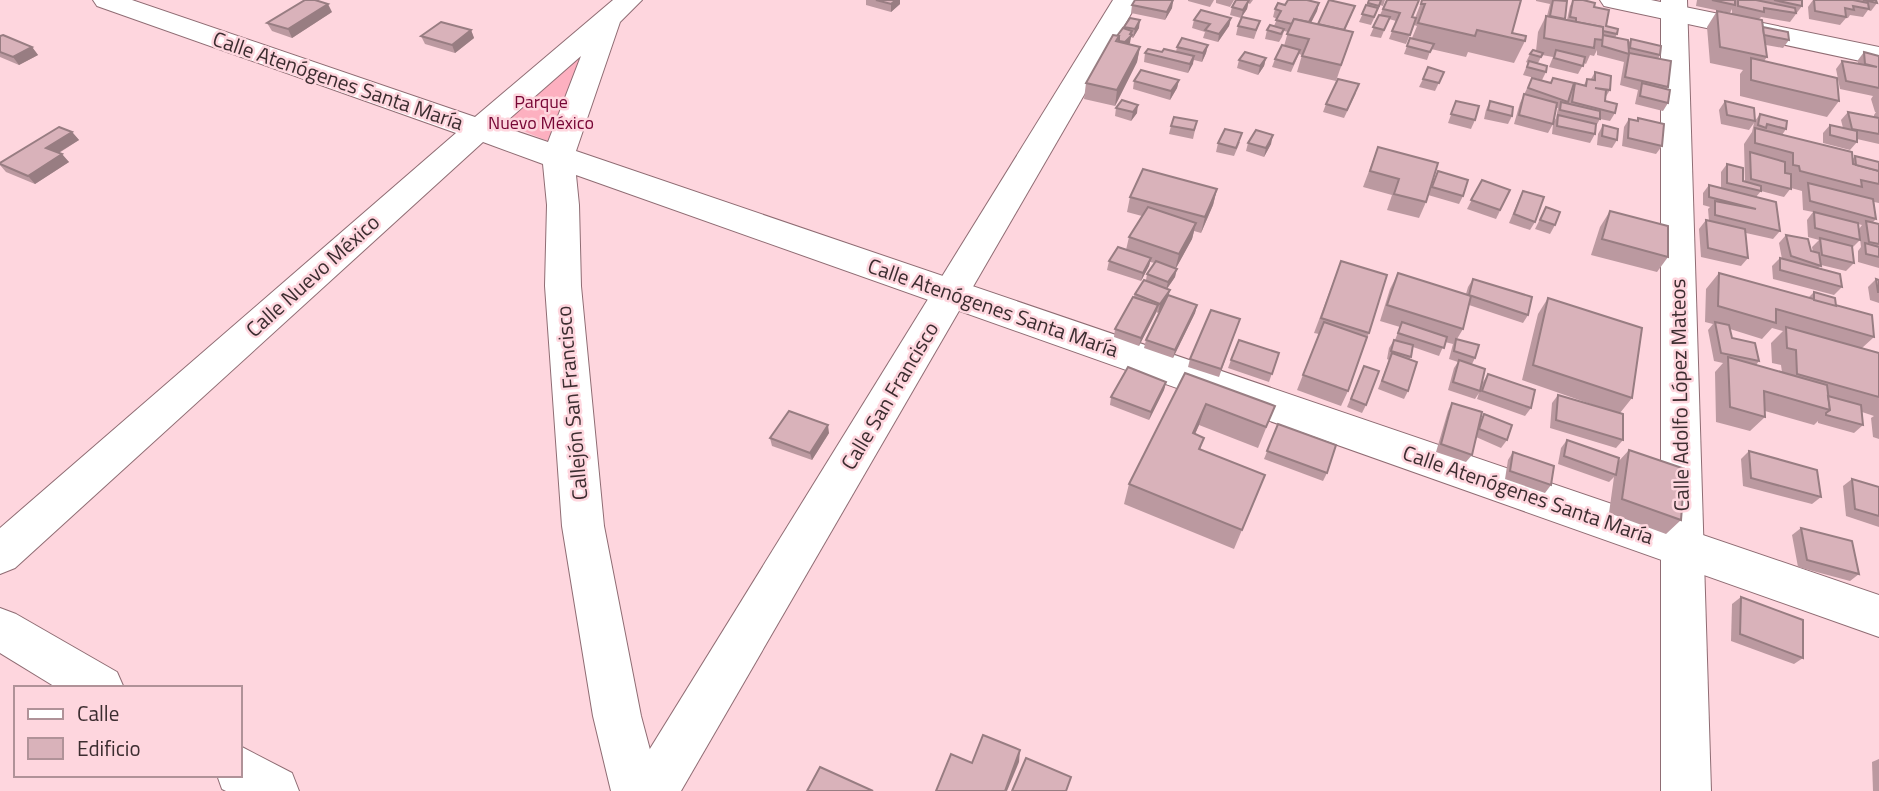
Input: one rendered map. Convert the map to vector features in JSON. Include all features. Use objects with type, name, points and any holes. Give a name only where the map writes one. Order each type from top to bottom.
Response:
[{"type":"street","name":"Calle Atenógenes Santa María","points":[[106,0],[1879,616]]},
{"type":"street","name":"Calle San Francisco","points":[[653,791],[1126,0]]},
{"type":"street","points":[[1613,0],[1674,7],[1879,55]]},
{"type":"street","name":"Calle Adolfo López Mateos","points":[[1674,7],[1686,791]]},
{"type":"street","name":"Calle Nuevo México","points":[[0,555],[479,129],[619,9]]},
{"type":"street","name":"Callejón San Francisco","points":[[619,9],[558,157],[563,205],[562,286],[583,527],[617,716],[636,791]]},
{"type":"street","points":[[0,629],[97,686]]},
{"type":"street","points":[[242,772],[274,791]]},
{"type":"green space","name":"Parque Nuevo México","points":[[599,29],[555,144],[499,121]]},
{"type":"building","points":[[305,0],[328,4],[288,29],[267,23]]},
{"type":"building","points":[[876,0],[896,0],[891,4]]},
{"type":"building","points":[[1135,0],[1173,0],[1167,12],[1132,5]]},
{"type":"building","points":[[1236,0],[1249,0],[1243,10],[1232,7]]},
{"type":"building","points":[[1288,0],[1319,3],[1309,22],[1294,19],[1292,24],[1276,20],[1281,11],[1275,9],[1278,3],[1285,5]]},
{"type":"building","points":[[1329,0],[1355,6],[1344,30],[1318,24]]},
{"type":"building","points":[[1369,0],[1381,0],[1379,6],[1368,3]]},
{"type":"building","points":[[1387,0],[1419,0],[1412,17],[1416,18],[1410,35],[1392,31],[1400,13],[1383,9]]},
{"type":"building","points":[[1422,0],[1521,0],[1512,33],[1526,36],[1525,41],[1477,30],[1475,36],[1418,23],[1425,4],[1421,4]]},
{"type":"building","points":[[1553,0],[1567,1],[1565,19],[1550,16]]},
{"type":"building","points":[[1573,0],[1595,3],[1594,7],[1609,10],[1606,26],[1618,29],[1617,34],[1603,31],[1603,27],[1576,22],[1576,18],[1570,17]]},
{"type":"building","points":[[1712,0],[1735,0],[1735,5]]},
{"type":"building","points":[[1738,0],[1756,0],[1795,8],[1796,13],[1764,8],[1764,12],[1738,6]]},
{"type":"building","points":[[1774,0],[1802,0],[1802,6]]},
{"type":"building","points":[[1814,0],[1853,0],[1868,3],[1869,9],[1853,6],[1854,10],[1845,8],[1846,17],[1815,11]]},
{"type":"building","points":[[1366,5],[1378,8],[1374,17],[1362,14]]},
{"type":"building","points":[[1201,10],[1231,18],[1219,34],[1205,30],[1210,24],[1194,20]]},
{"type":"building","points":[[1717,11],[1762,20],[1767,57],[1720,47]]},
{"type":"building","points":[[1379,15],[1390,17],[1384,30],[1373,27]]},
{"type":"building","points":[[1546,16],[1603,27],[1603,40],[1595,39],[1594,48],[1544,38]]},
{"type":"building","points":[[1242,17],[1260,21],[1256,30],[1238,26]]},
{"type":"building","points":[[1130,18],[1140,20],[1135,29],[1124,27]]},
{"type":"building","points":[[1294,19],[1353,32],[1341,65],[1302,56],[1309,39],[1287,34]]},
{"type":"building","points":[[441,22],[471,30],[452,45],[421,36]]},
{"type":"building","points":[[1270,25],[1284,29],[1281,34],[1267,30]]},
{"type":"building","points":[[1763,27],[1788,32],[1789,40],[1764,35]]},
{"type":"building","points":[[1123,28],[1132,31],[1132,35],[1125,42],[1119,41],[1117,36]]},
{"type":"building","points":[[1113,35],[1119,36],[1116,41],[1140,47],[1117,90],[1086,83]]},
{"type":"building","points":[[1603,35],[1628,40],[1629,53],[1671,61],[1668,87],[1625,77],[1629,54],[1602,46]]},
{"type":"building","points":[[0,36],[32,47],[13,57],[0,52]]},
{"type":"building","points":[[1182,38],[1208,45],[1203,53],[1177,47]]},
{"type":"building","points":[[1410,38],[1434,44],[1430,52],[1407,46]]},
{"type":"building","points":[[1631,39],[1661,46],[1660,55],[1630,48]]},
{"type":"building","points":[[1282,45],[1300,50],[1293,64],[1275,59]]},
{"type":"building","points":[[1148,49],[1162,52],[1164,49],[1194,56],[1190,64],[1145,53]]},
{"type":"building","points":[[1533,50],[1543,53],[1541,57],[1530,54]]},
{"type":"building","points":[[1556,50],[1585,57],[1583,66],[1554,58]]},
{"type":"building","points":[[1245,52],[1266,58],[1260,66],[1239,60]]},
{"type":"building","points":[[1864,52],[1879,56],[1879,88],[1846,81],[1842,61],[1877,67],[1865,64]]},
{"type":"building","points":[[1751,58],[1837,78],[1839,101],[1751,80]]},
{"type":"building","points":[[1529,61],[1547,66],[1546,72],[1527,67]]},
{"type":"building","points":[[1428,67],[1444,72],[1439,83],[1423,79]]},
{"type":"building","points":[[1141,70],[1179,80],[1171,91],[1134,81]]},
{"type":"building","points":[[1595,72],[1611,76],[1610,90],[1595,88],[1606,90],[1605,101],[1617,104],[1615,113],[1572,102],[1575,83],[1586,86],[1587,79],[1595,80]]},
{"type":"building","points":[[1532,78],[1551,83],[1553,78],[1574,83],[1568,102],[1528,88]]},
{"type":"building","points":[[1338,79],[1359,84],[1347,110],[1326,104]]},
{"type":"building","points":[[1642,83],[1670,90],[1668,103],[1640,96]]},
{"type":"building","points":[[1524,94],[1557,103],[1553,124],[1519,115]]},
{"type":"building","points":[[1122,100],[1138,105],[1133,112],[1116,108]]},
{"type":"building","points":[[1456,101],[1479,106],[1475,120],[1451,114]]},
{"type":"building","points":[[1490,101],[1513,107],[1512,116],[1488,110]]},
{"type":"building","points":[[1725,101],[1754,108],[1755,121],[1727,115]]},
{"type":"building","points":[[1561,102],[1600,111],[1600,119],[1560,110]]},
{"type":"building","points":[[1848,112],[1879,118],[1879,134],[1852,129]]},
{"type":"building","points":[[1760,114],[1787,121],[1786,129],[1767,124],[1766,128],[1758,125]]},
{"type":"building","points":[[1558,115],[1596,124],[1595,134],[1557,126]]},
{"type":"building","points":[[1174,117],[1197,121],[1194,130],[1171,126]]},
{"type":"building","points":[[1638,118],[1664,124],[1662,146],[1628,138],[1629,119],[1638,121]]},
{"type":"building","points":[[1603,125],[1618,129],[1617,140],[1602,136]]},
{"type":"building","points":[[1830,125],[1857,131],[1857,142],[1830,135]]},
{"type":"building","points":[[59,127],[72,132],[46,148],[62,154],[28,176],[0,164],[0,163]]},
{"type":"building","points":[[1755,128],[1852,152],[1853,164],[1879,171],[1879,184],[1861,180],[1862,187],[1800,171],[1799,166],[1793,165],[1793,153],[1755,143]]},
{"type":"building","points":[[1225,129],[1242,133],[1236,148],[1218,143]]},
{"type":"building","points":[[1256,130],[1273,135],[1266,148],[1248,143]]},
{"type":"building","points":[[1378,147],[1438,163],[1426,202],[1394,194],[1399,179],[1370,171]]},
{"type":"building","points":[[1750,152],[1785,162],[1785,173],[1791,174],[1791,189],[1751,179]]},
{"type":"building","points":[[1855,156],[1879,162],[1879,171],[1856,165]]},
{"type":"building","points":[[1727,164],[1743,168],[1743,181],[1761,186],[1761,191],[1727,183]]},
{"type":"building","points":[[1143,169],[1217,189],[1205,217],[1130,197]]},
{"type":"building","points":[[1438,171],[1468,180],[1463,196],[1432,187]]},
{"type":"building","points":[[1482,180],[1510,190],[1500,210],[1471,200]]},
{"type":"building","points":[[1808,183],[1873,199],[1876,219],[1810,201]]},
{"type":"building","points":[[1709,185],[1776,202],[1780,231],[1715,215],[1715,201],[1756,209],[1709,197]]},
{"type":"building","points":[[1523,191],[1544,197],[1535,222],[1514,214]]},
{"type":"building","points":[[1148,207],[1196,223],[1179,254],[1129,237]]},
{"type":"building","points":[[1546,207],[1560,212],[1555,225],[1540,220]]},
{"type":"building","points":[[1610,211],[1668,226],[1668,257],[1602,239]]},
{"type":"building","points":[[1814,212],[1858,223],[1860,240],[1815,228]]},
{"type":"building","points":[[1706,220],[1745,229],[1748,258],[1708,248]]},
{"type":"building","points":[[1866,221],[1879,224],[1879,244],[1869,242]]},
{"type":"building","points":[[1786,235],[1808,239],[1811,251],[1819,253],[1821,266],[1791,256]]},
{"type":"building","points":[[1820,238],[1852,246],[1854,263],[1822,255]]},
{"type":"building","points":[[1865,243],[1879,247],[1879,257],[1866,254]]},
{"type":"building","points":[[1118,247],[1151,258],[1143,273],[1109,261]]},
{"type":"building","points":[[1780,258],[1840,274],[1842,287],[1780,270]]},
{"type":"building","points":[[1156,261],[1177,269],[1168,282],[1147,274]]},
{"type":"building","points":[[1341,261],[1387,275],[1369,333],[1321,318]]},
{"type":"building","points":[[1398,273],[1471,296],[1463,329],[1387,305]]},
{"type":"building","points":[[1719,273],[1872,315],[1874,337],[1776,309],[1776,323],[1718,306]]},
{"type":"building","points":[[1473,279],[1532,297],[1528,315],[1469,295]]},
{"type":"building","points":[[1144,280],[1170,290],[1160,304],[1135,294]]},
{"type":"building","points":[[1814,292],[1835,298],[1836,306],[1814,300]]},
{"type":"building","points":[[1168,295],[1197,305],[1175,350],[1146,340]]},
{"type":"building","points":[[1133,297],[1158,305],[1141,338],[1115,329]]},
{"type":"building","points":[[1548,298],[1642,328],[1632,398],[1533,365]]},
{"type":"building","points":[[1211,310],[1240,319],[1221,369],[1190,359]]},
{"type":"building","points":[[1324,322],[1367,337],[1348,391],[1303,375]]},
{"type":"building","points":[[1402,322],[1447,337],[1444,348],[1398,333]]},
{"type":"building","points":[[1715,322],[1729,325],[1732,338],[1755,343],[1759,361],[1721,353]]},
{"type":"building","points":[[1786,327],[1879,353],[1879,397],[1797,374],[1796,350],[1787,348]]},
{"type":"building","points":[[1456,339],[1479,345],[1475,358],[1454,351]]},
{"type":"building","points":[[1239,340],[1279,353],[1272,374],[1231,360]]},
{"type":"building","points":[[1394,340],[1413,345],[1411,357],[1391,351]]},
{"type":"building","points":[[1392,353],[1417,362],[1408,391],[1382,381]]},
{"type":"building","points":[[1728,357],[1827,385],[1830,410],[1764,391],[1765,417],[1730,407]]},
{"type":"building","points":[[1459,360],[1485,369],[1480,391],[1453,382]]},
{"type":"building","points":[[1364,366],[1379,371],[1366,405],[1351,399]]},
{"type":"building","points":[[1128,367],[1166,382],[1151,412],[1111,397]]},
{"type":"building","points":[[1185,373],[1275,406],[1266,427],[1206,404],[1193,433],[1204,438],[1199,449],[1265,475],[1242,530],[1129,484]]},
{"type":"building","points":[[1488,374],[1535,390],[1531,408],[1482,391]]},
{"type":"building","points":[[1558,395],[1623,414],[1623,440],[1556,420]]},
{"type":"building","points":[[1828,396],[1861,405],[1863,425],[1826,415],[1830,410]]},
{"type":"building","points":[[1452,403],[1482,412],[1472,455],[1441,444]]},
{"type":"building","points":[[789,411],[828,425],[810,453],[770,438]]},
{"type":"building","points":[[1484,414],[1512,425],[1507,440],[1479,429]]},
{"type":"building","points":[[1278,424],[1336,445],[1327,473],[1267,451]]},
{"type":"building","points":[[1567,440],[1619,458],[1616,475],[1564,456]]},
{"type":"building","points":[[1629,450],[1685,469],[1681,520],[1622,499]]},
{"type":"building","points":[[1749,451],[1817,470],[1821,497],[1751,478]]},
{"type":"building","points":[[1513,452],[1554,466],[1551,485],[1510,471]]},
{"type":"building","points":[[1852,479],[1879,487],[1879,516],[1855,509]]},
{"type":"building","points":[[1801,528],[1852,541],[1859,574],[1807,560]]},
{"type":"building","points":[[1741,597],[1803,620],[1803,658],[1740,634]]},
{"type":"building","points":[[983,735],[1020,750],[1005,791],[936,791],[951,754],[972,763]]},
{"type":"building","points":[[1026,758],[1071,777],[1066,791],[1012,791]]},
{"type":"building","points":[[820,767],[873,791],[807,791]]}]
